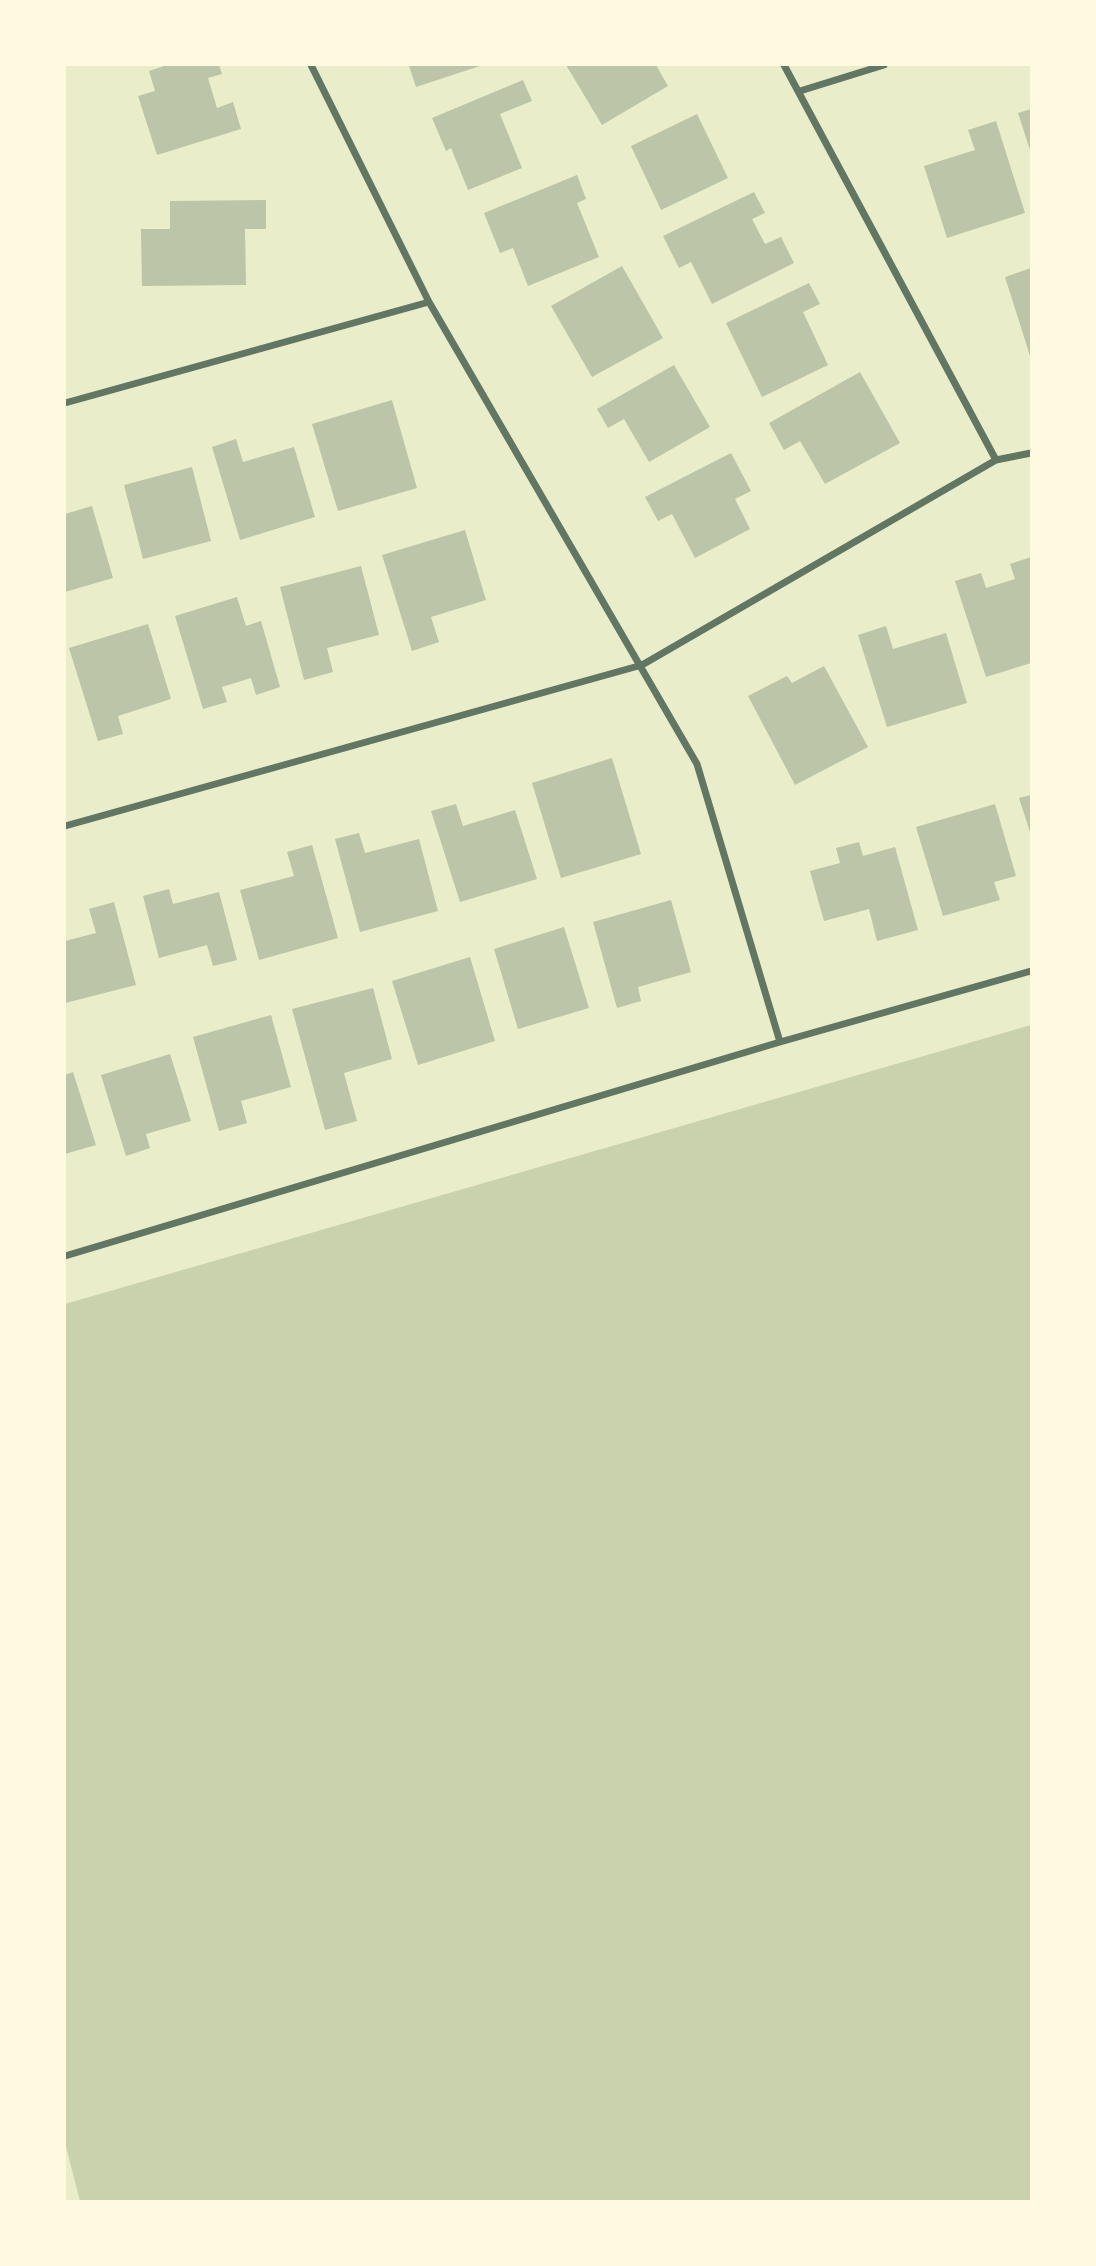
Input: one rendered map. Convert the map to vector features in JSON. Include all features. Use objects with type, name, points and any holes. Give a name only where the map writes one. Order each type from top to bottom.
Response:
[{"type":"street","points":[[311,65],[429,302],[642,665],[697,764],[780,1042]]},
{"type":"street","points":[[784,65],[996,460]]},
{"type":"street","points":[[800,91],[884,65]]},
{"type":"street","points":[[65,403],[429,302]]},
{"type":"street","points":[[65,826],[642,665],[996,460],[1031,453]]},
{"type":"street","points":[[65,1256],[780,1042],[1031,971]]},
{"type":"green space","points":[[1031,1025],[1031,2201],[80,2201],[65,2143],[65,1304]]},
{"type":"building","points":[[167,65],[219,65],[222,74],[208,78],[217,108],[233,102],[241,129],[157,155],[138,96],[155,91],[149,71]]},
{"type":"building","points":[[483,65],[416,87],[409,66]]},
{"type":"building","points":[[566,65],[656,65],[668,86],[602,125]]},
{"type":"building","points":[[523,80],[532,101],[500,114],[522,168],[468,190],[451,148],[446,151],[432,118]]},
{"type":"building","points":[[1031,109],[1031,153],[1018,113]]},
{"type":"building","points":[[697,114],[728,178],[661,210],[631,146]]},
{"type":"building","points":[[996,121],[1025,213],[947,238],[924,166],[975,150],[968,130]]},
{"type":"building","points":[[577,175],[586,199],[577,203],[599,257],[528,286],[513,248],[500,253],[484,213]]},
{"type":"building","points":[[754,192],[765,213],[752,219],[765,244],[781,237],[794,263],[712,304],[691,262],[679,268],[663,236]]},
{"type":"building","points":[[266,200],[266,229],[245,229],[246,285],[142,286],[141,229],[170,229],[170,201]]},
{"type":"building","points":[[622,266],[663,338],[592,377],[551,306]]},
{"type":"building","points":[[1031,268],[1031,359],[1005,277]]},
{"type":"building","points":[[809,283],[820,304],[803,312],[828,365],[762,397],[726,323]]},
{"type":"building","points":[[674,365],[710,427],[649,462],[624,419],[608,428],[597,409]]},
{"type":"building","points":[[860,372],[900,443],[825,484],[800,441],[784,450],[769,423]]},
{"type":"building","points":[[392,400],[417,488],[338,511],[312,424]]},
{"type":"building","points":[[236,439],[243,462],[294,447],[315,517],[240,540],[212,447]]},
{"type":"building","points":[[731,453],[751,491],[735,499],[750,529],[695,558],[672,514],[658,521],[645,497]]},
{"type":"building","points":[[192,467],[211,541],[143,559],[124,485]]},
{"type":"building","points":[[92,506],[113,578],[65,592],[65,514]]},
{"type":"building","points":[[465,530],[486,600],[431,617],[439,642],[412,651],[382,555]]},
{"type":"building","points":[[1031,557],[1031,663],[986,677],[955,581],[981,573],[986,588],[1015,579],[1010,564]]},
{"type":"building","points":[[361,566],[379,635],[327,648],[333,672],[304,680],[280,587]]},
{"type":"building","points":[[237,597],[246,626],[261,621],[280,687],[256,695],[251,678],[222,687],[227,702],[203,709],[175,616]]},
{"type":"building","points":[[148,624],[171,699],[118,716],[123,734],[98,741],[69,648]]},
{"type":"building","points":[[886,626],[893,649],[946,633],[967,703],[887,727],[858,635]]},
{"type":"building","points":[[824,666],[868,747],[795,785],[748,696],[787,676],[792,683]]},
{"type":"building","points":[[612,758],[641,854],[561,878],[532,783]]},
{"type":"building","points":[[1031,795],[1031,835],[1019,798]]},
{"type":"building","points":[[456,804],[463,826],[515,810],[537,879],[460,902],[431,811]]},
{"type":"building","points":[[995,804],[1016,876],[994,882],[1000,900],[943,916],[916,827]]},
{"type":"building","points":[[359,833],[365,853],[419,839],[438,911],[360,932],[335,839]]},
{"type":"building","points":[[859,842],[863,856],[895,847],[918,930],[877,941],[869,909],[824,921],[810,871],[840,863],[836,848]]},
{"type":"building","points":[[312,845],[338,938],[259,960],[240,890],[294,876],[287,852]]},
{"type":"building","points":[[169,889],[173,904],[219,892],[237,960],[213,966],[207,945],[159,958],[143,896]]},
{"type":"building","points":[[671,900],[691,972],[638,987],[641,1001],[617,1008],[593,922]]},
{"type":"building","points":[[114,902],[136,985],[65,1003],[65,941],[96,933],[89,909]]},
{"type":"building","points":[[564,927],[589,1008],[518,1029],[494,949]]},
{"type":"building","points":[[470,957],[495,1041],[418,1065],[392,981]]},
{"type":"building","points":[[373,988],[392,1059],[344,1073],[357,1121],[325,1130],[292,1009]]},
{"type":"building","points":[[271,1015],[291,1087],[241,1101],[247,1123],[219,1131],[193,1037]]},
{"type":"building","points":[[170,1054],[191,1121],[146,1134],[150,1148],[126,1156],[101,1075]]},
{"type":"building","points":[[73,1072],[96,1145],[65,1154],[65,1075]]}]
